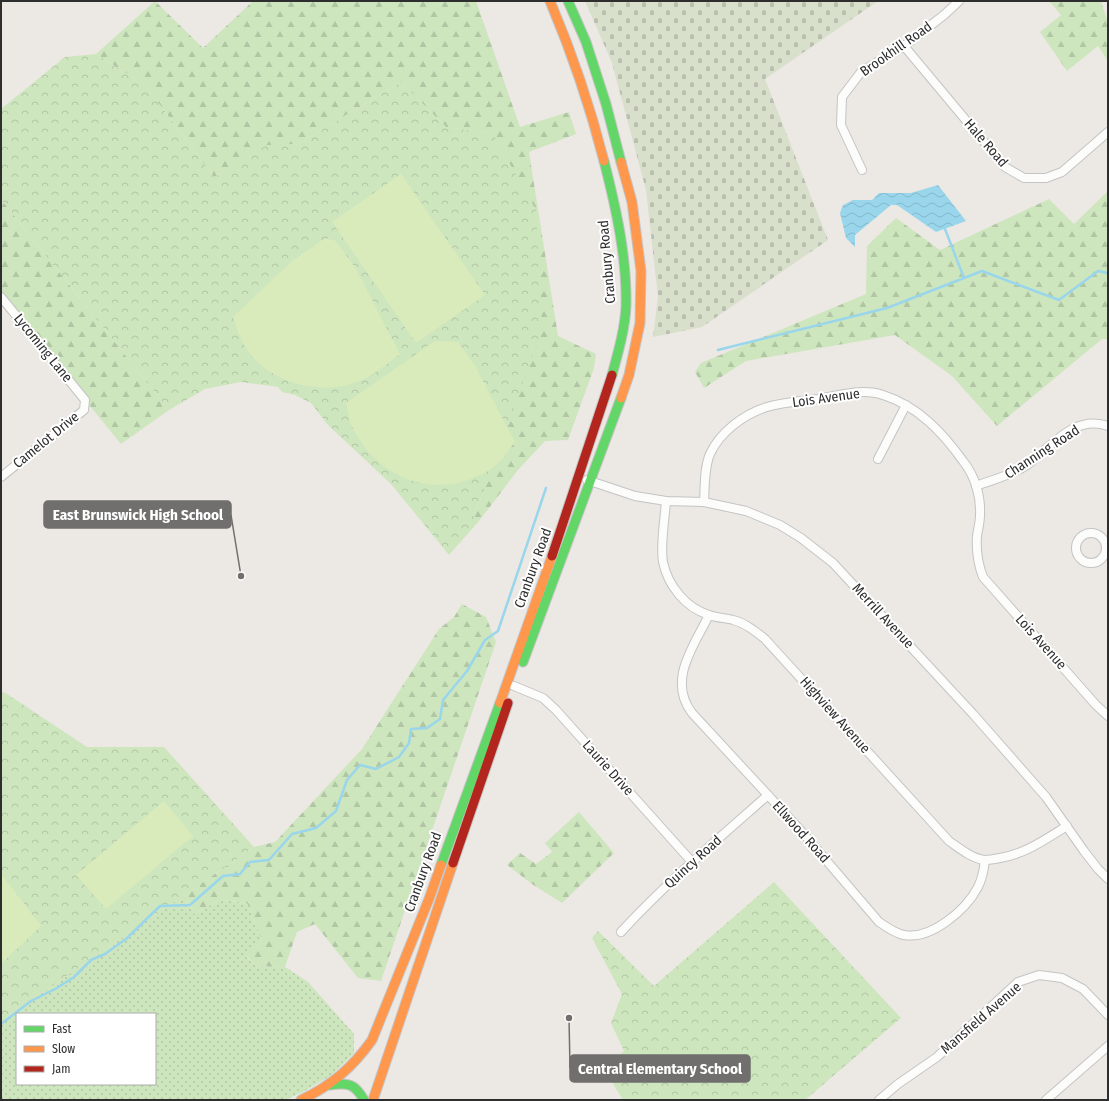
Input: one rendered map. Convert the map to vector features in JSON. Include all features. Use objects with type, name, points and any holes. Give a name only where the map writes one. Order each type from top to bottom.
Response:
[{"type":"main road","name":"Cranbury Road","points":[[301,1100],[329,1085],[349,1070],[372,1040],[434,884],[558,541],[608,389],[620,345],[626,307],[624,257],[616,207],[585,93],[550,1]]},
{"type":"main road","name":"Cranbury Road","points":[[374,1100],[446,882],[514,686],[591,482],[629,374],[640,323],[641,271],[632,202],[606,104],[586,42],[568,1]]},
{"type":"main road","points":[[574,1],[586,42]]},
{"type":"main road","points":[[329,1085],[343,1083],[352,1084],[360,1091],[364,1100]]},
{"type":"street","name":"Brookhill Road","points":[[862,170],[841,125],[842,97],[861,72],[904,46],[944,15],[959,1]]},
{"type":"street","name":"Hale Road","points":[[904,46],[1005,167],[1024,178],[1046,178],[1062,172],[1108,132]]},
{"type":"street","name":"Lycoming Lane","points":[[1,298],[85,400]]},
{"type":"street","name":"Lois Avenue","points":[[704,502],[707,467],[710,454],[725,432],[752,413],[768,407],[854,393],[882,394],[906,405],[927,419],[935,427],[964,461],[976,486],[980,514],[977,535],[977,552],[983,577],[1108,716]]},
{"type":"street","name":"Camelot Drive","points":[[1,477],[84,410],[85,400]]},
{"type":"street","points":[[878,459],[906,405]]},
{"type":"street","name":"Channing Road","points":[[976,486],[1001,479],[1013,473],[1026,465],[1066,432],[1075,427],[1094,423],[1108,426]]},
{"type":"street","name":"Merrill Avenue","points":[[578,478],[635,496],[666,501],[704,502],[746,511],[775,523],[801,538],[833,563],[973,714],[1046,797],[1084,851],[1108,879]]},
{"type":"street","name":"Highview Avenue","points":[[666,501],[662,552],[663,561],[665,571],[674,588],[685,602],[709,615],[734,620],[751,628],[765,639],[948,840],[960,849],[985,860]]},
{"type":"street","points":[[1102,559],[1108,565]]},
{"type":"street","name":"Ellwood Road","points":[[709,615],[683,671],[681,690],[683,698],[692,714],[802,832],[879,922],[895,932],[904,935],[920,935],[938,928],[968,902],[978,886],[984,870],[985,860]]},
{"type":"street","name":"Laurie Drive","points":[[514,686],[543,698],[556,710],[692,862]]},
{"type":"street","name":"Quincy Road","points":[[621,932],[692,862],[768,795]]},
{"type":"street","points":[[985,860],[1007,857],[1023,851],[1067,826]]},
{"type":"street","name":"Mansfield Avenue","points":[[879,1100],[898,1084],[937,1057],[1018,982],[1039,975],[1062,978],[1083,989],[1108,1015]]},
{"type":"street","points":[[1046,1100],[1108,1046]]},
{"type":"green space","points":[[155,1],[203,48],[253,1],[476,1],[520,127],[569,112],[576,134],[529,152],[558,336],[596,354],[594,368],[568,440],[545,441],[518,470],[479,521],[473,516],[486,485],[493,134],[446,127],[401,82],[298,144],[267,146],[214,177],[145,85],[96,54]]},
{"type":"green space","points":[[585,1],[878,1],[765,79],[828,240],[702,327],[653,337],[658,297],[646,190],[612,63]]},
{"type":"green space","points":[[1049,1],[1101,1],[1108,23],[1108,61],[1098,46],[1067,71],[1040,32],[1061,15]]},
{"type":"green space","points":[[96,54],[145,85],[214,177],[267,145],[298,144],[401,82],[446,127],[493,134],[536,210],[542,329],[486,485],[473,516],[479,521],[449,555],[391,484],[328,425],[311,403],[295,395],[282,392],[278,387],[241,382],[205,389],[169,410],[1,199],[1,109],[65,57]]},
{"type":"green space","points":[[401,174],[485,295],[416,343],[332,222]]},
{"type":"green space","points":[[1108,191],[1108,339],[1102,339],[997,426],[952,376],[895,335],[746,361],[704,388],[695,372],[701,363],[866,294],[867,246],[896,218],[940,250],[1049,199],[1074,224]]},
{"type":"green space","points":[[1,199],[169,410],[121,444],[1,297]]},
{"type":"green space","points":[[325,238],[336,241],[356,269],[400,354],[377,372],[362,380],[347,385],[314,387],[283,379],[256,361],[246,348],[238,333],[233,317],[292,261]]},
{"type":"green space","points":[[435,341],[458,342],[475,366],[515,442],[497,464],[483,474],[452,484],[436,485],[420,483],[404,478],[377,461],[366,449],[351,425],[346,403]]},
{"type":"green space","points":[[462,604],[486,617],[496,642],[381,981],[358,978],[315,924],[297,932],[285,967],[257,966],[246,956],[262,940],[247,903],[220,900],[194,914],[184,895],[254,847],[275,842],[362,749],[439,629],[454,617]]},
{"type":"green space","points":[[4,692],[87,747],[164,747],[254,847],[1,1021],[1,693]]},
{"type":"green space","points":[[164,801],[193,836],[106,909],[76,875]]},
{"type":"green space","points":[[579,812],[614,853],[562,903],[532,884],[507,865],[520,853],[536,864],[552,852],[545,843]]},
{"type":"green space","points":[[3,876],[41,926],[1,964],[1,877]]},
{"type":"green space","points":[[774,882],[901,1018],[805,1100],[623,1100],[603,1067],[624,1051],[611,1023],[622,994],[592,938],[598,931],[654,986]]},
{"type":"green space","points":[[184,895],[194,914],[220,900],[247,903],[262,940],[246,957],[257,966],[285,967],[308,982],[354,1034],[354,1053],[332,1075],[303,1092],[285,1100],[1,1100],[1,1021]]},
{"type":"water","points":[[938,185],[966,221],[936,232],[897,205],[891,205],[855,235],[855,247],[846,238],[840,213],[843,205],[853,200],[872,200],[879,193],[911,193]]},
{"type":"waterway","points":[[945,229],[964,278]]},
{"type":"waterway","points":[[718,350],[887,308],[982,271],[1059,300],[1098,271],[1108,273]]},
{"type":"waterway","points":[[1,1024],[31,1001],[57,988],[74,977],[91,960],[105,954],[126,939],[160,906],[190,905],[223,876],[240,874],[250,862],[269,860],[292,834],[316,828],[336,811],[347,780],[360,765],[376,769],[399,757],[409,743],[411,729],[427,728],[440,719],[443,700],[467,671],[485,640],[498,631],[546,488]]},
{"type":"traffic: fast","points":[[568,1],[586,42],[606,104],[621,162]]},
{"type":"traffic: fast","points":[[604,161],[620,233],[626,288],[624,323],[612,375]]},
{"type":"traffic: fast","points":[[523,662],[621,398]]},
{"type":"traffic: fast","points":[[441,865],[500,703]]},
{"type":"traffic: fast","points":[[330,1085],[350,1085],[357,1090],[364,1100]]},
{"type":"traffic: slow","points":[[550,1],[580,80],[604,161]]},
{"type":"traffic: slow","points":[[621,162],[632,202],[641,271],[640,323],[629,375],[621,398]]},
{"type":"traffic: slow","points":[[500,703],[552,556]]},
{"type":"traffic: slow","points":[[373,1100],[453,863]]},
{"type":"traffic: slow","points":[[301,1100],[341,1075],[357,1059],[372,1040],[429,899],[441,865]]},
{"type":"traffic: jam","points":[[552,556],[612,375]]},
{"type":"traffic: jam","points":[[453,863],[508,703]]},
{"type":"place","name":"East Brunswick High School","points":[[241,576]]},
{"type":"place","name":"Central Elementary School","points":[[569,1018]]}]
